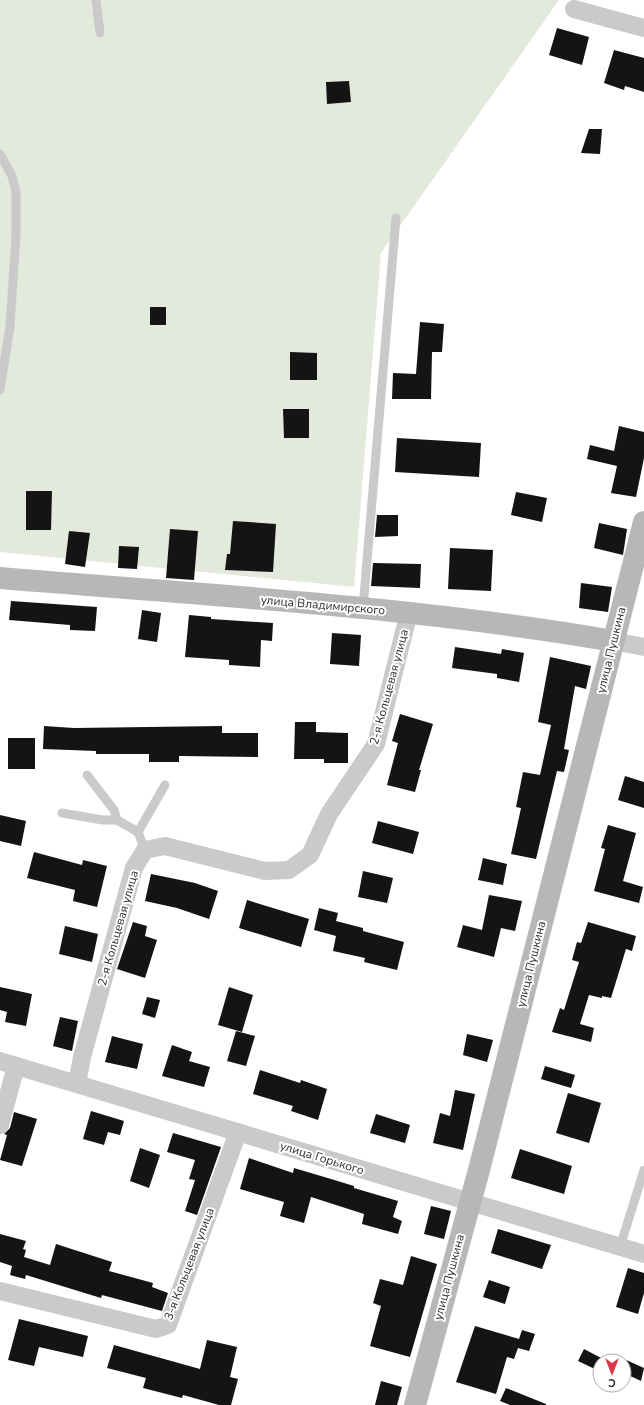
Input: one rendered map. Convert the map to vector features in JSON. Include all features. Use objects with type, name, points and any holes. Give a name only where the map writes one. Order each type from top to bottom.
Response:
[{"type":"street","points":[[574,9],[644,28]]},
{"type":"street","name":"улица Пушкина","points":[[415,1405],[469,1202],[644,522]]},
{"type":"street","name":"улица Владимирского","points":[[0,578],[409,612],[543,629],[644,647]]},
{"type":"street","name":"2-я Кольцевая улица","points":[[77,1084],[84,1050],[134,868],[145,850],[165,846],[265,871],[289,870],[310,855],[329,814],[376,744],[409,612]]},
{"type":"street","points":[[0,1125],[8,1063]]},
{"type":"street","name":"улица Горького","points":[[8,1063],[644,1254]]},
{"type":"street","name":"3-я Кольцевая улица","points":[[0,1291],[156,1329],[168,1325],[238,1132]]},
{"type":"lane","points":[[96,0],[100,33]]},
{"type":"lane","points":[[0,154],[12,176],[16,200],[16,236],[10,326],[0,390]]},
{"type":"lane","points":[[363,608],[396,218]]},
{"type":"lane","points":[[87,775],[114,810],[117,820]]},
{"type":"lane","points":[[138,832],[165,784]]},
{"type":"lane","points":[[62,813],[103,820],[117,820],[138,832],[145,850]]},
{"type":"lane","points":[[620,1247],[644,1170]]},
{"type":"green space","points":[[0,0],[559,0],[381,253],[354,587],[0,552]]},
{"type":"building","points":[[557,28],[589,37],[582,65],[549,55]]},
{"type":"building","points":[[614,50],[644,58],[644,92],[625,86],[624,90],[604,83]]},
{"type":"building","points":[[349,81],[351,102],[327,104],[326,82]]},
{"type":"building","points":[[589,129],[602,129],[600,154],[581,153]]},
{"type":"building","points":[[150,307],[166,307],[166,325],[150,325]]},
{"type":"building","points":[[420,322],[444,324],[442,352],[432,352],[431,399],[392,399],[393,373],[416,374]]},
{"type":"building","points":[[290,352],[317,353],[317,380],[290,380]]},
{"type":"building","points":[[283,409],[309,409],[309,438],[284,438]]},
{"type":"building","points":[[619,426],[644,432],[644,458],[636,497],[611,493],[617,466],[587,459],[590,445],[614,451]]},
{"type":"building","points":[[397,438],[481,443],[479,477],[395,472]]},
{"type":"building","points":[[26,491],[52,491],[51,530],[26,530]]},
{"type":"building","points":[[516,492],[547,498],[542,522],[511,515]]},
{"type":"building","points":[[377,515],[398,515],[398,536],[375,537]]},
{"type":"building","points":[[233,521],[276,524],[273,572],[225,570],[227,554],[230,554]]},
{"type":"building","points":[[599,523],[627,529],[623,555],[594,548]]},
{"type":"building","points":[[170,529],[198,531],[194,580],[166,578]]},
{"type":"building","points":[[69,531],[90,533],[85,567],[65,564]]},
{"type":"building","points":[[119,546],[139,547],[137,569],[118,568]]},
{"type":"building","points":[[450,548],[493,550],[491,591],[448,589]]},
{"type":"building","points":[[373,563],[421,564],[420,588],[371,586]]},
{"type":"building","points":[[581,583],[612,587],[608,612],[579,608]]},
{"type":"building","points":[[11,601],[97,607],[95,631],[70,630],[70,625],[9,620]]},
{"type":"building","points":[[142,610],[161,613],[157,642],[138,639]]},
{"type":"building","points":[[189,615],[211,617],[211,619],[273,623],[272,641],[261,640],[260,667],[229,665],[229,660],[185,657]]},
{"type":"building","points":[[332,633],[361,635],[359,666],[330,664]]},
{"type":"building","points":[[455,647],[501,654],[502,649],[524,653],[519,682],[497,678],[497,674],[452,668]]},
{"type":"building","points":[[550,657],[591,666],[586,689],[575,686],[564,749],[569,750],[564,772],[557,771],[536,859],[511,854],[521,808],[516,807],[523,772],[540,775],[551,725],[538,722]]},
{"type":"building","points":[[400,714],[433,724],[419,770],[421,770],[415,792],[387,785],[398,743],[392,741]]},
{"type":"building","points":[[295,722],[316,722],[316,732],[348,733],[348,763],[324,763],[324,759],[294,759]]},
{"type":"building","points":[[44,726],[74,728],[222,726],[222,733],[258,733],[258,757],[179,756],[179,762],[149,762],[149,754],[96,754],[96,751],[43,749]]},
{"type":"building","points":[[8,738],[35,738],[35,769],[8,769]]},
{"type":"building","points":[[625,776],[644,782],[644,808],[618,800]]},
{"type":"building","points":[[0,815],[26,821],[21,846],[0,841]]},
{"type":"building","points":[[378,821],[419,832],[413,854],[372,843]]},
{"type":"building","points":[[608,825],[636,833],[623,881],[643,887],[639,903],[594,891],[605,849],[601,848]]},
{"type":"building","points":[[34,852],[82,865],[83,860],[107,866],[97,907],[73,901],[75,890],[27,878]]},
{"type":"building","points":[[483,858],[507,864],[503,885],[478,880]]},
{"type":"building","points":[[363,871],[393,878],[387,903],[358,897]]},
{"type":"building","points":[[151,874],[195,883],[218,891],[209,919],[177,908],[145,901]]},
{"type":"building","points":[[489,895],[522,901],[515,931],[501,928],[494,957],[457,947],[463,925],[482,930]]},
{"type":"building","points":[[247,900],[309,919],[301,947],[239,928]]},
{"type":"building","points":[[319,908],[338,913],[336,921],[363,928],[363,931],[404,942],[397,970],[364,962],[365,958],[333,951],[336,936],[314,930]]},
{"type":"building","points":[[133,922],[147,926],[145,936],[157,940],[145,978],[117,969]]},
{"type":"building","points":[[588,922],[636,936],[632,951],[626,949],[611,998],[602,996],[602,998],[589,995],[580,1024],[594,1028],[591,1042],[552,1032],[560,1008],[564,1010],[579,962],[572,960],[577,942],[581,943]]},
{"type":"building","points":[[65,926],[98,934],[92,962],[59,954]]},
{"type":"building","points":[[0,987],[32,994],[26,1026],[5,1022],[7,1012],[0,1010]]},
{"type":"building","points":[[229,987],[253,995],[242,1032],[218,1025]]},
{"type":"building","points":[[147,997],[160,1000],[155,1018],[142,1014]]},
{"type":"building","points":[[60,1017],[78,1021],[72,1051],[53,1046]]},
{"type":"building","points":[[236,1031],[255,1036],[246,1066],[227,1061]]},
{"type":"building","points":[[467,1034],[493,1040],[487,1062],[463,1055]]},
{"type":"building","points":[[112,1036],[143,1044],[137,1069],[105,1062]]},
{"type":"building","points":[[172,1045],[192,1052],[189,1061],[210,1067],[204,1087],[162,1076]]},
{"type":"building","points":[[545,1066],[575,1075],[571,1088],[541,1079]]},
{"type":"building","points":[[260,1070],[300,1083],[301,1080],[327,1089],[318,1120],[291,1111],[293,1106],[253,1094]]},
{"type":"building","points":[[455,1090],[475,1094],[463,1150],[433,1143],[440,1113],[450,1116]]},
{"type":"building","points":[[568,1093],[601,1103],[589,1143],[556,1133]]},
{"type":"building","points":[[91,1111],[124,1121],[120,1135],[108,1132],[104,1145],[83,1139]]},
{"type":"building","points":[[14,1112],[37,1119],[22,1166],[0,1160],[7,1135],[4,1134],[10,1128]]},
{"type":"building","points":[[376,1114],[410,1125],[405,1143],[370,1133]]},
{"type":"building","points":[[173,1133],[221,1147],[197,1215],[185,1211],[195,1180],[189,1179],[195,1160],[167,1152]]},
{"type":"building","points":[[140,1148],[160,1155],[149,1188],[130,1181]]},
{"type":"building","points":[[520,1149],[572,1166],[564,1194],[511,1178]]},
{"type":"building","points":[[249,1158],[293,1173],[294,1168],[398,1201],[393,1217],[402,1221],[398,1234],[362,1224],[364,1214],[311,1197],[304,1223],[280,1216],[284,1202],[240,1189]]},
{"type":"building","points":[[431,1206],[451,1211],[444,1239],[424,1234]]},
{"type":"building","points":[[498,1229],[551,1245],[542,1269],[491,1253]]},
{"type":"building","points":[[0,1234],[26,1241],[23,1249],[26,1250],[24,1257],[50,1265],[56,1244],[112,1262],[109,1271],[153,1283],[152,1287],[168,1293],[162,1311],[102,1295],[101,1298],[26,1275],[25,1279],[10,1275],[12,1266],[0,1262]]},
{"type":"building","points":[[411,1256],[437,1264],[410,1357],[370,1346],[381,1306],[373,1303],[380,1279],[403,1285]]},
{"type":"building","points":[[628,1268],[644,1273],[644,1293],[638,1314],[616,1307]]},
{"type":"building","points":[[489,1280],[510,1287],[505,1304],[483,1297]]},
{"type":"building","points":[[19,1319],[88,1336],[83,1357],[39,1347],[34,1366],[8,1360]]},
{"type":"building","points":[[475,1326],[519,1339],[522,1330],[535,1334],[529,1351],[518,1348],[514,1359],[507,1357],[496,1394],[456,1382]]},
{"type":"building","points":[[207,1340],[237,1347],[230,1377],[238,1379],[231,1405],[219,1405],[183,1395],[182,1398],[143,1388],[146,1378],[107,1368],[114,1345],[200,1369]]},
{"type":"building","points":[[584,1349],[592,1353],[592,1368],[578,1361]]},
{"type":"building","points":[[632,1363],[644,1368],[641,1381],[632,1377]]},
{"type":"building","points":[[381,1381],[402,1387],[397,1405],[375,1405]]},
{"type":"building","points":[[506,1388],[546,1405],[510,1405],[500,1401]]}]
